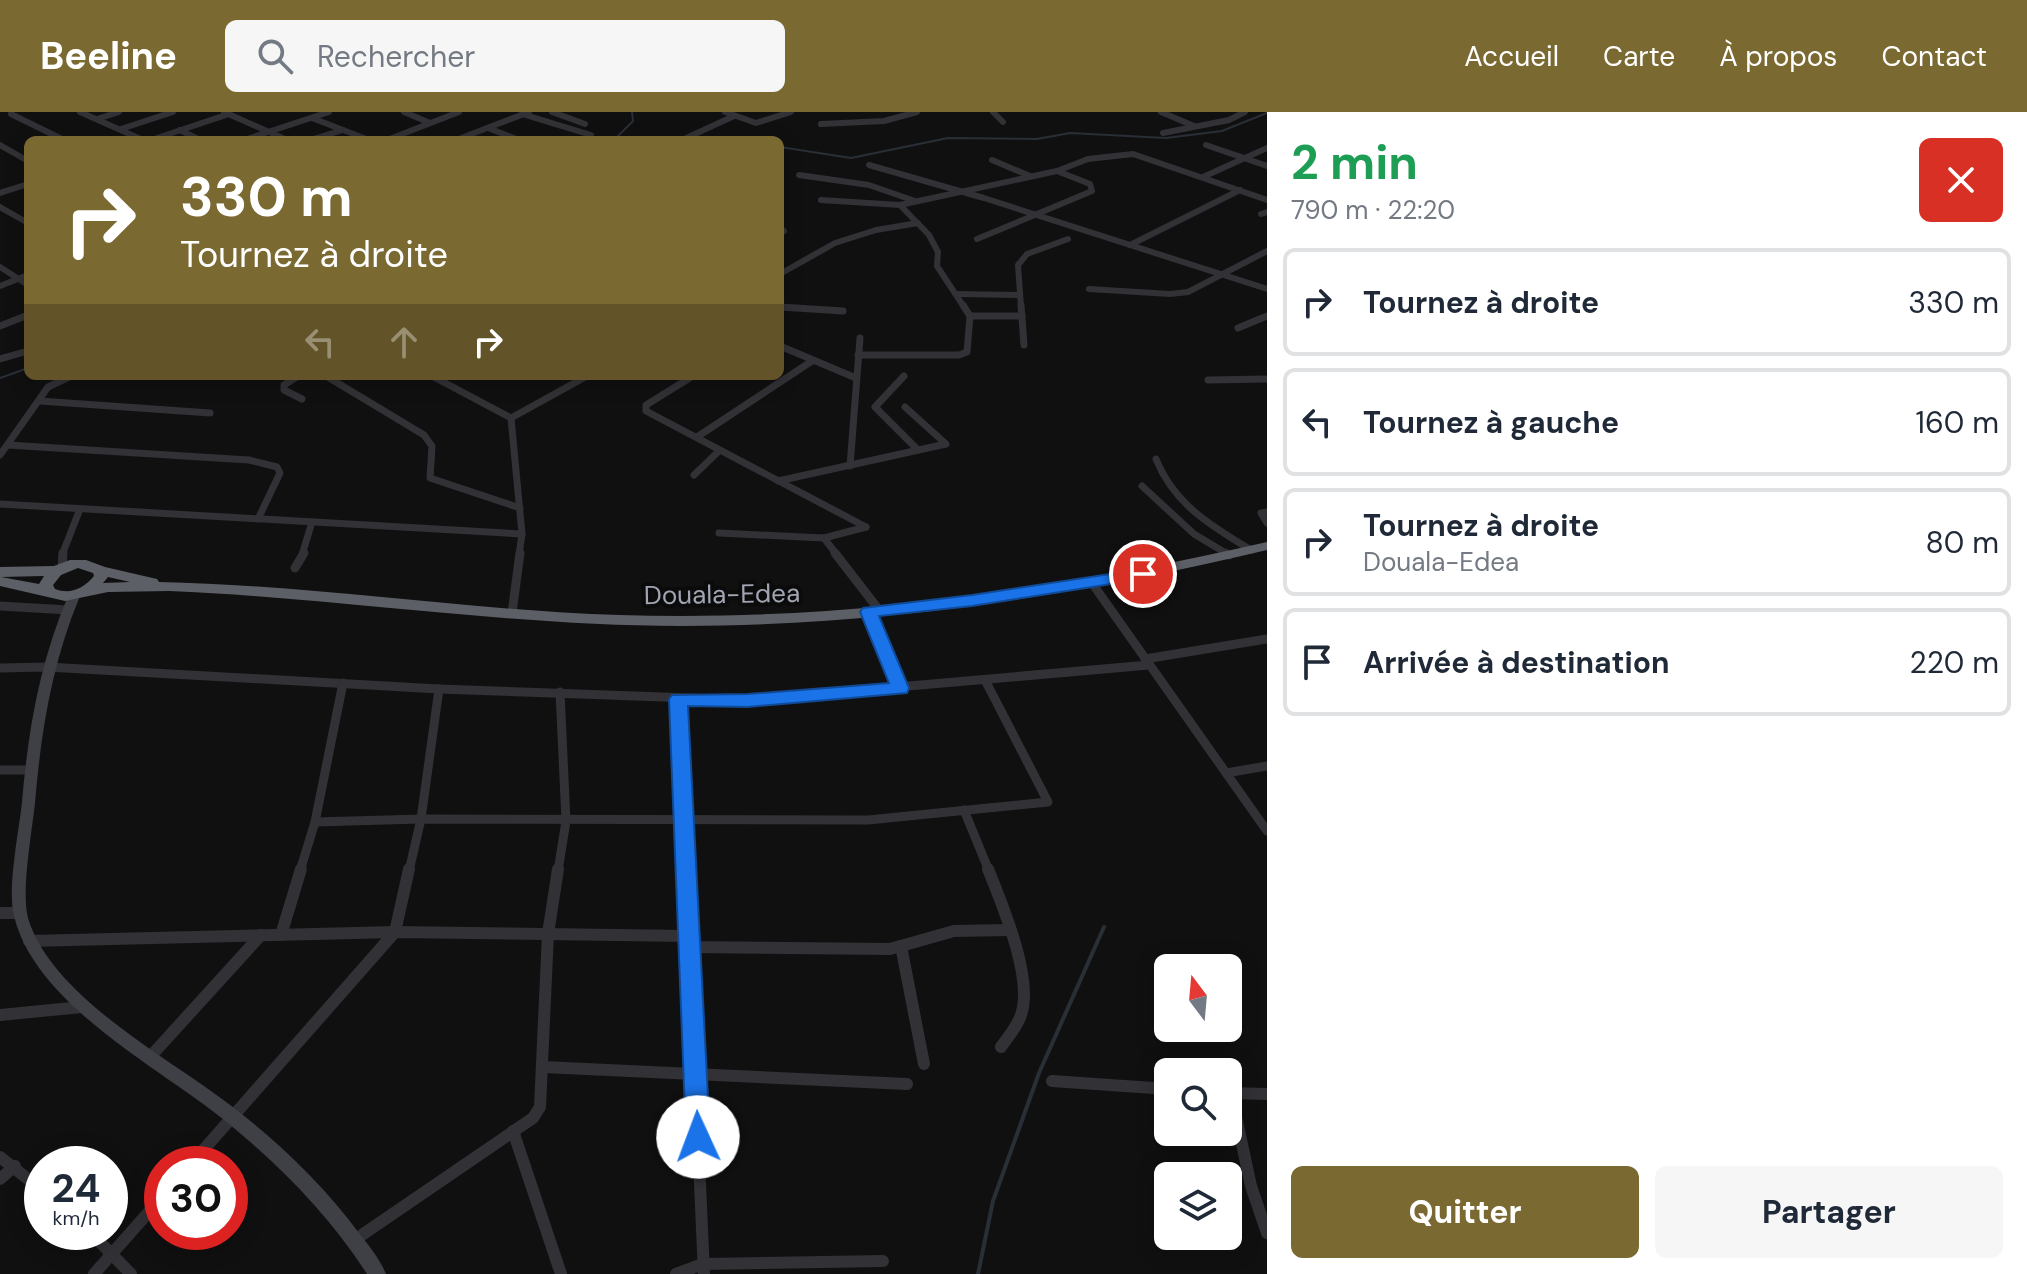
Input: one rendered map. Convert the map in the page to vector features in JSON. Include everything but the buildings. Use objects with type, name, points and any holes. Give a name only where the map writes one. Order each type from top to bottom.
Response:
[{"type":"highway","name":"Douala-Edea","points":[[71,603],[90,590],[173,587],[512,613],[682,621],[874,611],[1092,583],[1267,546]]},
{"type":"highway","name":"Douala-Edea","points":[[59,569],[85,564],[100,571],[173,587]]},
{"type":"highway","points":[[0,572],[59,569]]},
{"type":"highway","points":[[47,590],[47,580],[59,569]]},
{"type":"highway","points":[[90,590],[98,584],[100,571]]},
{"type":"highway","points":[[0,581],[47,590],[71,603]]},
{"type":"main road","points":[[71,603],[47,667],[30,770],[20,913],[29,941],[82,1007],[232,1117],[295,1174],[356,1239],[377,1274]]},
{"type":"street","points":[[80,112],[135,136]]},
{"type":"street","points":[[97,119],[119,112]]},
{"type":"street","points":[[121,129],[173,112]]},
{"type":"street","points":[[163,136],[228,114],[244,112]]},
{"type":"street","points":[[255,136],[329,112]]},
{"type":"street","points":[[404,112],[430,123]]},
{"type":"street","points":[[397,136],[459,112]]},
{"type":"street","points":[[509,112],[591,135]]},
{"type":"street","points":[[552,112],[585,124]]},
{"type":"street","points":[[725,112],[761,123],[791,112]]},
{"type":"street","points":[[821,124],[884,121],[917,112]]},
{"type":"street","points":[[993,112],[1003,122]]},
{"type":"street","points":[[1161,112],[1197,127]]},
{"type":"street","points":[[1163,133],[1229,120],[1245,112]]},
{"type":"street","points":[[11,114],[56,136]]},
{"type":"street","points":[[228,114],[279,136]]},
{"type":"street","points":[[467,136],[523,114]]},
{"type":"street","points":[[691,136],[734,116]]},
{"type":"street","points":[[310,118],[359,136]]},
{"type":"street","points":[[488,128],[509,136]]},
{"type":"street","points":[[180,130],[192,136]]},
{"type":"street","points":[[323,136],[343,130]]},
{"type":"street","points":[[0,145],[24,159]]},
{"type":"street","points":[[1206,145],[1267,166]]},
{"type":"street","points":[[1203,177],[1267,148]]},
{"type":"street","points":[[821,200],[900,205],[1057,171],[1088,159],[1133,154],[1267,200]]},
{"type":"street","points":[[992,160],[1032,177]]},
{"type":"street","points":[[869,165],[1035,214],[1267,289]]},
{"type":"street","points":[[977,239],[1092,191],[1090,184],[1057,171]]},
{"type":"street","points":[[799,175],[869,185],[915,201]]},
{"type":"street","points":[[0,193],[24,185]]},
{"type":"street","points":[[1130,245],[1240,190]]},
{"type":"street","points":[[858,355],[962,355],[967,352],[970,316],[937,266],[938,252],[929,235],[900,205]]},
{"type":"street","points":[[0,207],[24,219]]},
{"type":"street","points":[[784,272],[829,245],[876,230],[918,223]]},
{"type":"street","points":[[1024,345],[1018,265],[1027,254],[1068,239]]},
{"type":"street","points":[[1089,289],[1179,294],[1225,275],[1227,271],[1267,251]]},
{"type":"street","points":[[784,266],[790,269]]},
{"type":"street","points":[[0,267],[24,283]]},
{"type":"street","points":[[0,286],[24,277]]},
{"type":"street","points":[[957,294],[1020,295]]},
{"type":"street","points":[[784,307],[843,311]]},
{"type":"street","points":[[970,316],[1022,316]]},
{"type":"street","points":[[1238,328],[1267,316]]},
{"type":"street","points":[[0,326],[24,317]]},
{"type":"street","points":[[850,466],[860,338]]},
{"type":"street","points":[[784,348],[856,378]]},
{"type":"street","points":[[0,359],[24,352]]},
{"type":"street","points":[[784,380],[812,361]]},
{"type":"street","points":[[904,376],[875,407],[918,450]]},
{"type":"street","points":[[1208,380],[1267,379]]},
{"type":"street","points":[[0,455],[48,387],[63,380]]},
{"type":"street","points":[[292,380],[284,385],[284,390],[302,399]]},
{"type":"street","points":[[333,380],[424,435],[432,446],[430,478],[520,508]]},
{"type":"street","points":[[440,380],[511,418]]},
{"type":"street","points":[[511,418],[577,380]]},
{"type":"street","points":[[687,380],[645,408],[719,451],[866,527],[824,538],[719,533]]},
{"type":"street","points":[[697,437],[783,380]]},
{"type":"street","points":[[40,401],[210,413]]},
{"type":"street","points":[[778,481],[946,444],[905,407]]},
{"type":"street","points":[[511,418],[522,534],[512,613]]},
{"type":"street","points":[[8,445],[249,460],[269,464],[277,467],[280,473],[258,519]]},
{"type":"street","points":[[694,475],[719,451]]},
{"type":"street","points":[[1156,459],[1161,475],[1190,510],[1251,550]]},
{"type":"street","points":[[1142,486],[1194,534],[1229,555]]},
{"type":"street","points":[[0,504],[522,534]]},
{"type":"street","points":[[59,569],[80,509]]},
{"type":"street","points":[[1267,512],[1261,513],[1267,523]]},
{"type":"street","points":[[295,568],[307,547],[312,522]]},
{"type":"street","points":[[824,538],[874,611],[900,688]]},
{"type":"street","points":[[1092,583],[1267,831]]},
{"type":"street","points":[[0,606],[71,603]]},
{"type":"street","points":[[0,668],[47,667],[439,689],[748,700],[985,680],[1147,662],[1267,639]]},
{"type":"street","points":[[315,822],[421,819],[868,820],[1048,802],[985,680]]},
{"type":"street","points":[[281,935],[315,822],[343,683]]},
{"type":"street","points":[[207,1146],[395,932],[421,819],[439,689]]},
{"type":"street","points":[[356,1239],[533,1118],[540,1107],[548,934],[566,821],[560,692]]},
{"type":"street","points":[[679,699],[704,1269]]},
{"type":"street","points":[[1226,773],[1267,766]]},
{"type":"street","points":[[0,770],[30,770]]},
{"type":"street","points":[[964,810],[1010,930],[1021,982],[1023,1010],[1001,1047]]},
{"type":"street","points":[[0,913],[20,913]]},
{"type":"street","points":[[29,941],[395,932],[548,934],[890,949],[954,931],[1010,930]]},
{"type":"street","points":[[150,1057],[261,935]]},
{"type":"street","points":[[901,946],[924,1064]]},
{"type":"street","points":[[0,1015],[82,1007]]},
{"type":"street","points":[[543,1067],[907,1084]]},
{"type":"street","points":[[1052,1081],[1154,1088]]},
{"type":"street","points":[[1242,1093],[1267,1094]]},
{"type":"street","points":[[513,1131],[561,1274]]},
{"type":"street","points":[[1242,1146],[1267,1233]]},
{"type":"street","points":[[0,1157],[24,1174]]},
{"type":"street","points":[[0,1179],[15,1166]]},
{"type":"street","points":[[94,1274],[144,1218]]},
{"type":"street","points":[[110,1250],[131,1274]]},
{"type":"street","points":[[676,1274],[704,1269],[883,1261]]},
{"type":"waterway","points":[[618,136],[633,121],[632,112]]},
{"type":"waterway","points":[[784,148],[851,158],[948,138],[1037,139],[1070,133],[1166,138],[1222,131],[1267,113]]},
{"type":"waterway","points":[[0,378],[24,369]]},
{"type":"waterway","points":[[978,1274],[993,1201],[1039,1073],[1104,927]]},
{"type":"route","points":[[698,1137],[679,699],[748,700],[900,688],[869,612],[972,601],[1143,574]]}]
